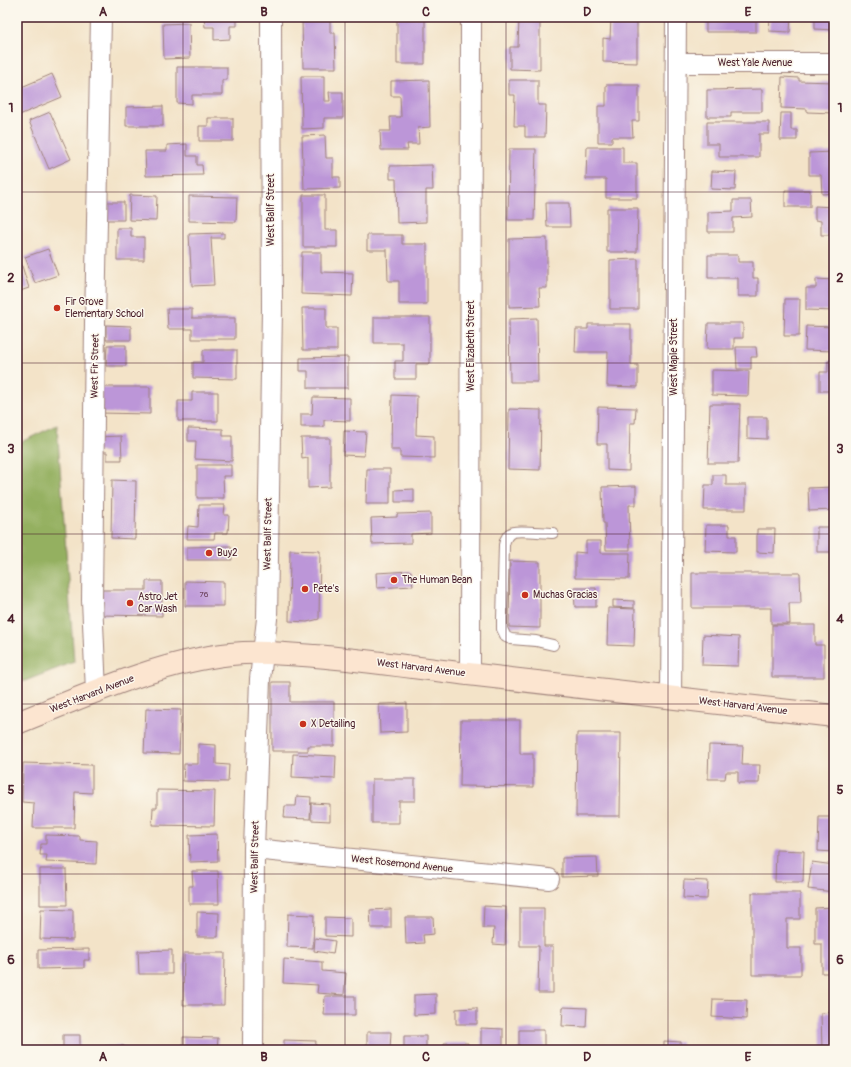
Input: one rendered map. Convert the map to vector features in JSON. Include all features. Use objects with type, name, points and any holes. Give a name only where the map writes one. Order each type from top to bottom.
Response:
[{"type":"main road","name":"West Harvard Avenue","points":[[17,723],[96,692],[152,672],[180,664],[231,654],[263,653],[341,658],[834,716]]},
{"type":"street","name":"West Fir Street","points":[[96,692],[92,600],[95,322],[101,17]]},
{"type":"street","name":"West Ballf Street","points":[[253,1050],[254,849],[260,679],[267,619],[271,324],[271,17]]},
{"type":"street","name":"West Elizabeth Street","points":[[470,674],[472,17]]},
{"type":"street","name":"West Maple Street","points":[[671,697],[676,17]]},
{"type":"street","name":"West Yale Avenue","points":[[676,63],[834,63]]},
{"type":"street","name":"West Rosemond Avenue","points":[[254,849],[549,879]]},
{"type":"lane","points":[[553,533],[513,532],[506,537],[504,545],[502,629],[506,637],[511,639],[536,641],[553,645]]},
{"type":"green space","points":[[57,425],[74,662],[17,684],[17,444]]},
{"type":"building","points":[[204,17],[237,17],[237,26],[230,26],[230,39],[214,40],[214,27],[205,27]]},
{"type":"building","points":[[397,17],[425,17],[425,64],[397,64]]},
{"type":"building","points":[[519,17],[540,17],[540,70],[510,69],[510,47],[518,47]]},
{"type":"building","points":[[611,17],[637,17],[637,63],[603,62],[603,38],[610,39]]},
{"type":"building","points":[[706,17],[756,17],[756,32],[706,32]]},
{"type":"building","points":[[770,17],[791,17],[790,32],[769,31]]},
{"type":"building","points":[[815,17],[834,17],[834,30],[815,29]]},
{"type":"building","points":[[302,20],[330,20],[330,33],[335,33],[336,68],[303,68]]},
{"type":"building","points":[[189,23],[190,58],[164,59],[163,24]]},
{"type":"building","points":[[177,67],[227,67],[227,80],[222,80],[222,95],[192,95],[192,104],[177,103]]},
{"type":"building","points":[[52,74],[62,97],[17,116],[17,89]]},
{"type":"building","points":[[301,76],[324,76],[324,101],[330,101],[329,92],[343,92],[343,118],[324,118],[324,128],[302,129]]},
{"type":"building","points":[[782,77],[799,78],[799,81],[834,82],[834,113],[807,112],[807,109],[781,108]]},
{"type":"building","points":[[429,80],[430,127],[418,128],[419,144],[407,144],[408,150],[381,150],[380,131],[391,131],[390,117],[401,117],[400,96],[391,96],[391,81]]},
{"type":"building","points":[[509,80],[538,80],[538,105],[546,105],[545,137],[525,137],[525,126],[514,126],[515,95],[509,95]]},
{"type":"building","points":[[606,85],[639,85],[639,121],[632,121],[633,137],[612,137],[612,142],[598,142],[598,106],[606,106]]},
{"type":"building","points":[[762,89],[762,112],[731,112],[731,117],[707,117],[707,90]]},
{"type":"building","points":[[163,106],[163,126],[126,126],[126,107]]},
{"type":"building","points":[[50,112],[71,159],[49,169],[29,121]]},
{"type":"building","points":[[781,113],[791,113],[791,130],[797,130],[797,140],[780,140]]},
{"type":"building","points":[[208,118],[233,118],[233,141],[199,141],[199,126],[208,126]]},
{"type":"building","points":[[707,122],[769,122],[769,134],[759,134],[759,157],[719,157],[719,144],[707,144]]},
{"type":"building","points":[[325,135],[326,158],[333,158],[333,177],[340,177],[340,188],[304,189],[302,136]]},
{"type":"building","points":[[187,144],[187,156],[197,156],[197,165],[202,165],[203,175],[146,176],[145,151],[167,151],[167,145]]},
{"type":"building","points":[[587,147],[623,147],[623,163],[637,163],[637,198],[606,198],[606,179],[586,179]]},
{"type":"building","points":[[509,149],[536,149],[534,220],[508,220]]},
{"type":"building","points":[[834,152],[834,193],[822,194],[821,175],[809,175],[809,153]]},
{"type":"building","points":[[432,165],[433,190],[426,190],[426,222],[397,223],[396,179],[390,179],[390,166]]},
{"type":"building","points":[[712,171],[736,172],[735,190],[711,189]]},
{"type":"building","points":[[785,190],[810,190],[810,207],[785,207]]},
{"type":"building","points":[[130,195],[157,196],[156,221],[129,220]]},
{"type":"building","points":[[303,195],[325,195],[325,230],[337,230],[337,247],[303,247]]},
{"type":"building","points":[[189,196],[237,197],[236,222],[189,221]]},
{"type":"building","points":[[733,200],[751,200],[752,217],[733,218],[733,232],[708,232],[708,212],[733,211]]},
{"type":"building","points":[[102,202],[124,202],[124,220],[102,220]]},
{"type":"building","points":[[546,203],[569,203],[570,227],[547,227]]},
{"type":"building","points":[[815,206],[834,207],[834,235],[821,235],[821,221],[815,220]]},
{"type":"building","points":[[607,208],[638,208],[637,252],[607,252]]},
{"type":"building","points":[[117,228],[131,228],[131,237],[144,237],[144,260],[117,260]]},
{"type":"building","points":[[224,233],[224,238],[211,238],[214,285],[192,286],[189,234]]},
{"type":"building","points":[[367,235],[402,235],[402,244],[427,244],[427,304],[399,304],[399,281],[388,281],[387,250],[367,250]]},
{"type":"building","points":[[547,238],[547,288],[539,288],[540,306],[509,307],[509,239]]},
{"type":"building","points":[[48,249],[58,275],[35,283],[25,257]]},
{"type":"building","points":[[302,252],[321,252],[321,272],[353,273],[352,296],[301,294]]},
{"type":"building","points":[[708,255],[738,255],[738,262],[753,262],[753,278],[758,278],[758,296],[738,296],[738,278],[708,278]]},
{"type":"building","points":[[638,259],[638,309],[610,309],[610,260]]},
{"type":"building","points":[[21,263],[29,288],[17,292],[17,264]]},
{"type":"building","points":[[816,279],[834,280],[834,311],[806,310],[806,288],[816,288]]},
{"type":"building","points":[[785,299],[800,299],[799,336],[784,336]]},
{"type":"building","points":[[302,308],[326,308],[326,328],[337,328],[337,350],[303,350]]},
{"type":"building","points":[[167,309],[192,309],[192,318],[235,318],[235,339],[192,339],[192,329],[168,329]]},
{"type":"building","points":[[374,317],[430,317],[430,364],[416,364],[416,379],[395,379],[395,361],[403,361],[403,343],[374,343]]},
{"type":"building","points":[[537,318],[538,382],[510,382],[509,319]]},
{"type":"building","points":[[708,323],[743,323],[743,338],[734,338],[734,349],[707,349]]},
{"type":"building","points":[[588,324],[631,324],[631,365],[638,365],[638,387],[607,386],[608,352],[575,352],[576,329],[588,329]]},
{"type":"building","points":[[106,325],[131,326],[131,340],[106,340]]},
{"type":"building","points":[[806,326],[834,327],[834,351],[805,350]]},
{"type":"building","points":[[107,345],[126,345],[126,366],[106,366]]},
{"type":"building","points":[[736,347],[756,347],[757,357],[751,357],[751,369],[737,369]]},
{"type":"building","points":[[203,350],[237,350],[237,379],[193,378],[193,362],[203,362]]},
{"type":"building","points":[[348,357],[348,388],[308,388],[308,371],[300,371],[300,358]]},
{"type":"building","points":[[828,361],[834,361],[834,391],[820,391],[820,372],[828,372]]},
{"type":"building","points":[[712,370],[749,371],[748,396],[712,395]]},
{"type":"building","points":[[101,387],[150,387],[150,414],[100,413]]},
{"type":"building","points":[[192,392],[218,392],[218,421],[178,421],[178,401],[192,401]]},
{"type":"building","points":[[392,395],[417,396],[416,435],[434,436],[434,458],[400,457],[400,450],[391,450]]},
{"type":"building","points":[[313,397],[350,398],[350,421],[324,420],[324,427],[301,427],[301,414],[312,414]]},
{"type":"building","points":[[710,404],[740,404],[738,463],[708,463]]},
{"type":"building","points":[[598,407],[636,408],[635,423],[630,423],[629,471],[607,470],[607,444],[597,444]]},
{"type":"building","points":[[509,409],[541,410],[540,470],[508,469]]},
{"type":"building","points":[[747,417],[767,417],[767,439],[747,438]]},
{"type":"building","points":[[188,428],[223,429],[223,436],[232,436],[232,461],[195,459],[196,441],[188,441]]},
{"type":"building","points":[[344,431],[366,432],[364,456],[343,455]]},
{"type":"building","points":[[121,436],[122,460],[107,460],[107,452],[97,452],[96,437]]},
{"type":"building","points":[[301,438],[330,438],[330,487],[308,488],[308,458],[302,459]]},
{"type":"building","points":[[197,465],[231,465],[231,476],[223,476],[224,498],[197,498]]},
{"type":"building","points":[[367,469],[390,469],[390,504],[366,504]]},
{"type":"building","points":[[713,475],[726,475],[726,485],[746,485],[746,510],[704,510],[705,485],[713,485]]},
{"type":"building","points":[[112,480],[136,481],[135,539],[111,538]]},
{"type":"building","points":[[636,486],[636,505],[629,505],[630,550],[606,550],[605,523],[603,523],[602,487]]},
{"type":"building","points":[[834,487],[834,510],[809,511],[808,488]]},
{"type":"building","points":[[414,489],[414,502],[395,502],[395,490]]},
{"type":"building","points":[[199,505],[225,505],[224,515],[229,515],[228,533],[215,533],[214,539],[187,539],[188,526],[198,527]]},
{"type":"building","points":[[431,513],[431,533],[411,534],[411,543],[372,544],[371,518],[397,517],[397,514]]},
{"type":"building","points":[[706,525],[729,525],[729,536],[736,536],[736,552],[705,551]]},
{"type":"building","points":[[817,527],[834,527],[834,552],[817,552]]},
{"type":"building","points":[[757,529],[775,529],[774,553],[757,552]]},
{"type":"building","points":[[586,541],[601,541],[601,553],[630,553],[629,579],[575,578],[575,552],[586,553]]},
{"type":"building","name":"Buy2","points":[[231,546],[232,560],[187,560],[187,547]]},
{"type":"building","points":[[290,550],[320,551],[319,619],[307,622],[289,621]]},
{"type":"building","name":"Muchas Gracias","points":[[510,561],[540,562],[540,628],[509,627]]},
{"type":"building","name":"The Human Bean","points":[[411,571],[413,586],[377,588],[376,573]]},
{"type":"building","points":[[692,573],[800,573],[801,603],[789,603],[790,624],[771,624],[771,608],[692,608]]},
{"type":"building","name":"Astro Jet Car Wash","points":[[146,581],[162,581],[162,616],[97,615],[97,590],[146,590]]},
{"type":"building","points":[[185,581],[224,582],[224,606],[185,606]]},
{"type":"building","points":[[574,588],[596,588],[596,607],[575,607]]},
{"type":"building","points":[[613,600],[634,601],[634,608],[613,607]]},
{"type":"building","points":[[608,608],[635,609],[634,646],[607,645]]},
{"type":"building","points":[[772,625],[815,625],[815,645],[824,645],[824,677],[772,677]]},
{"type":"building","points":[[703,635],[739,637],[738,666],[702,665]]},
{"type":"building","name":"X Detailing","points":[[272,682],[290,682],[290,702],[334,702],[334,746],[308,746],[308,751],[272,751]]},
{"type":"building","points":[[407,703],[407,732],[380,733],[379,704]]},
{"type":"building","points":[[146,709],[181,710],[179,754],[144,753]]},
{"type":"building","points":[[461,720],[520,720],[520,754],[533,754],[533,787],[460,786]]},
{"type":"building","points":[[577,733],[621,733],[620,816],[576,816]]},
{"type":"building","points":[[198,744],[216,745],[216,764],[229,765],[228,782],[183,781],[184,764],[198,764]]},
{"type":"building","points":[[709,745],[743,746],[742,765],[760,765],[759,783],[738,783],[738,772],[726,772],[725,779],[708,779]]},
{"type":"building","points":[[293,754],[336,756],[335,779],[292,777]]},
{"type":"building","points":[[23,763],[92,765],[92,793],[75,792],[74,828],[33,828],[34,803],[22,802]]},
{"type":"building","points":[[372,779],[415,779],[415,801],[399,801],[399,823],[372,823]]},
{"type":"building","points":[[157,790],[215,791],[214,826],[152,825],[153,808],[157,808]]},
{"type":"building","points":[[297,796],[311,797],[310,819],[284,818],[285,806],[296,806]]},
{"type":"building","points":[[311,803],[330,804],[330,821],[311,820]]},
{"type":"building","points":[[819,817],[834,817],[834,852],[818,851]]},
{"type":"building","points":[[217,834],[218,861],[190,862],[189,835]]},
{"type":"building","points":[[46,835],[80,836],[80,840],[97,841],[96,864],[46,862],[47,855],[40,855],[41,844],[46,844]]},
{"type":"building","points":[[776,850],[804,851],[803,882],[775,882]]},
{"type":"building","points":[[597,857],[598,876],[562,877],[562,858]]},
{"type":"building","points":[[812,862],[834,865],[834,892],[808,889]]},
{"type":"building","points":[[40,869],[66,869],[67,905],[40,905]]},
{"type":"building","points":[[192,871],[218,871],[219,904],[189,904],[189,886],[193,886]]},
{"type":"building","points":[[684,880],[708,881],[707,899],[683,898]]},
{"type":"building","points":[[752,893],[800,893],[800,919],[787,919],[787,948],[801,948],[801,975],[752,975]]},
{"type":"building","points":[[484,906],[506,907],[505,945],[493,944],[494,928],[483,928]]},
{"type":"building","points":[[834,907],[834,973],[822,973],[822,944],[815,944],[815,908]]},
{"type":"building","points":[[520,908],[544,908],[544,946],[553,946],[553,993],[538,993],[539,946],[520,946]]},
{"type":"building","points":[[41,909],[73,910],[73,940],[40,939]]},
{"type":"building","points":[[391,909],[391,928],[371,928],[370,910]]},
{"type":"building","points":[[197,912],[219,913],[218,937],[197,937]]},
{"type":"building","points":[[288,914],[314,915],[313,948],[287,947]]},
{"type":"building","points":[[325,917],[351,918],[351,937],[325,936]]},
{"type":"building","points":[[405,917],[433,917],[434,934],[423,935],[424,943],[406,944]]},
{"type":"building","points":[[315,938],[335,941],[333,954],[314,951]]},
{"type":"building","points":[[89,949],[89,960],[84,960],[84,968],[38,969],[38,950]]},
{"type":"building","points":[[172,950],[172,974],[139,974],[138,951]]},
{"type":"building","points":[[184,953],[225,953],[224,1005],[183,1005]]},
{"type":"building","points":[[284,959],[322,962],[322,971],[346,973],[344,995],[317,993],[318,985],[283,983]]},
{"type":"building","points":[[436,994],[436,1014],[414,1015],[414,995]]},
{"type":"building","points":[[325,996],[355,996],[355,1015],[324,1015]]},
{"type":"building","points":[[713,999],[747,1000],[746,1019],[712,1017]]},
{"type":"building","points":[[563,1007],[587,1008],[586,1027],[562,1026]]},
{"type":"building","points":[[477,1008],[477,1024],[456,1024],[456,1009]]},
{"type":"building","points":[[834,1012],[834,1050],[822,1050],[821,1013]]},
{"type":"building","points":[[481,1028],[503,1029],[503,1050],[481,1050]]},
{"type":"building","points":[[519,1030],[544,1030],[544,1050],[519,1050]]},
{"type":"building","points":[[367,1032],[391,1032],[390,1050],[367,1050]]},
{"type":"building","points":[[63,1035],[80,1035],[80,1050],[53,1050],[53,1047],[63,1047]]},
{"type":"building","points":[[404,1036],[426,1036],[426,1050],[404,1050]]},
{"type":"building","points":[[183,1037],[218,1038],[217,1050],[183,1050]]},
{"type":"building","points":[[284,1040],[316,1041],[315,1050],[284,1050]]},
{"type":"building","points":[[664,1041],[681,1042],[681,1050],[664,1050]]},
{"type":"building","points":[[444,1043],[468,1043],[467,1050],[444,1050]]},
{"type":"building","points":[[105,1046],[124,1046],[124,1050],[105,1050]]},
{"type":"place","name":"Fir Grove Elementary School","points":[[57,308]]},
{"type":"place","name":"Buy2","points":[[209,553]]},
{"type":"place","name":"The Human Bean","points":[[394,580]]},
{"type":"place","name":"Pete's","points":[[305,589]]},
{"type":"place","name":"Muchas Gracias","points":[[525,595]]},
{"type":"place","name":"Astro Jet Car Wash","points":[[130,603]]},
{"type":"place","name":"X Detailing","points":[[303,724]]}]
